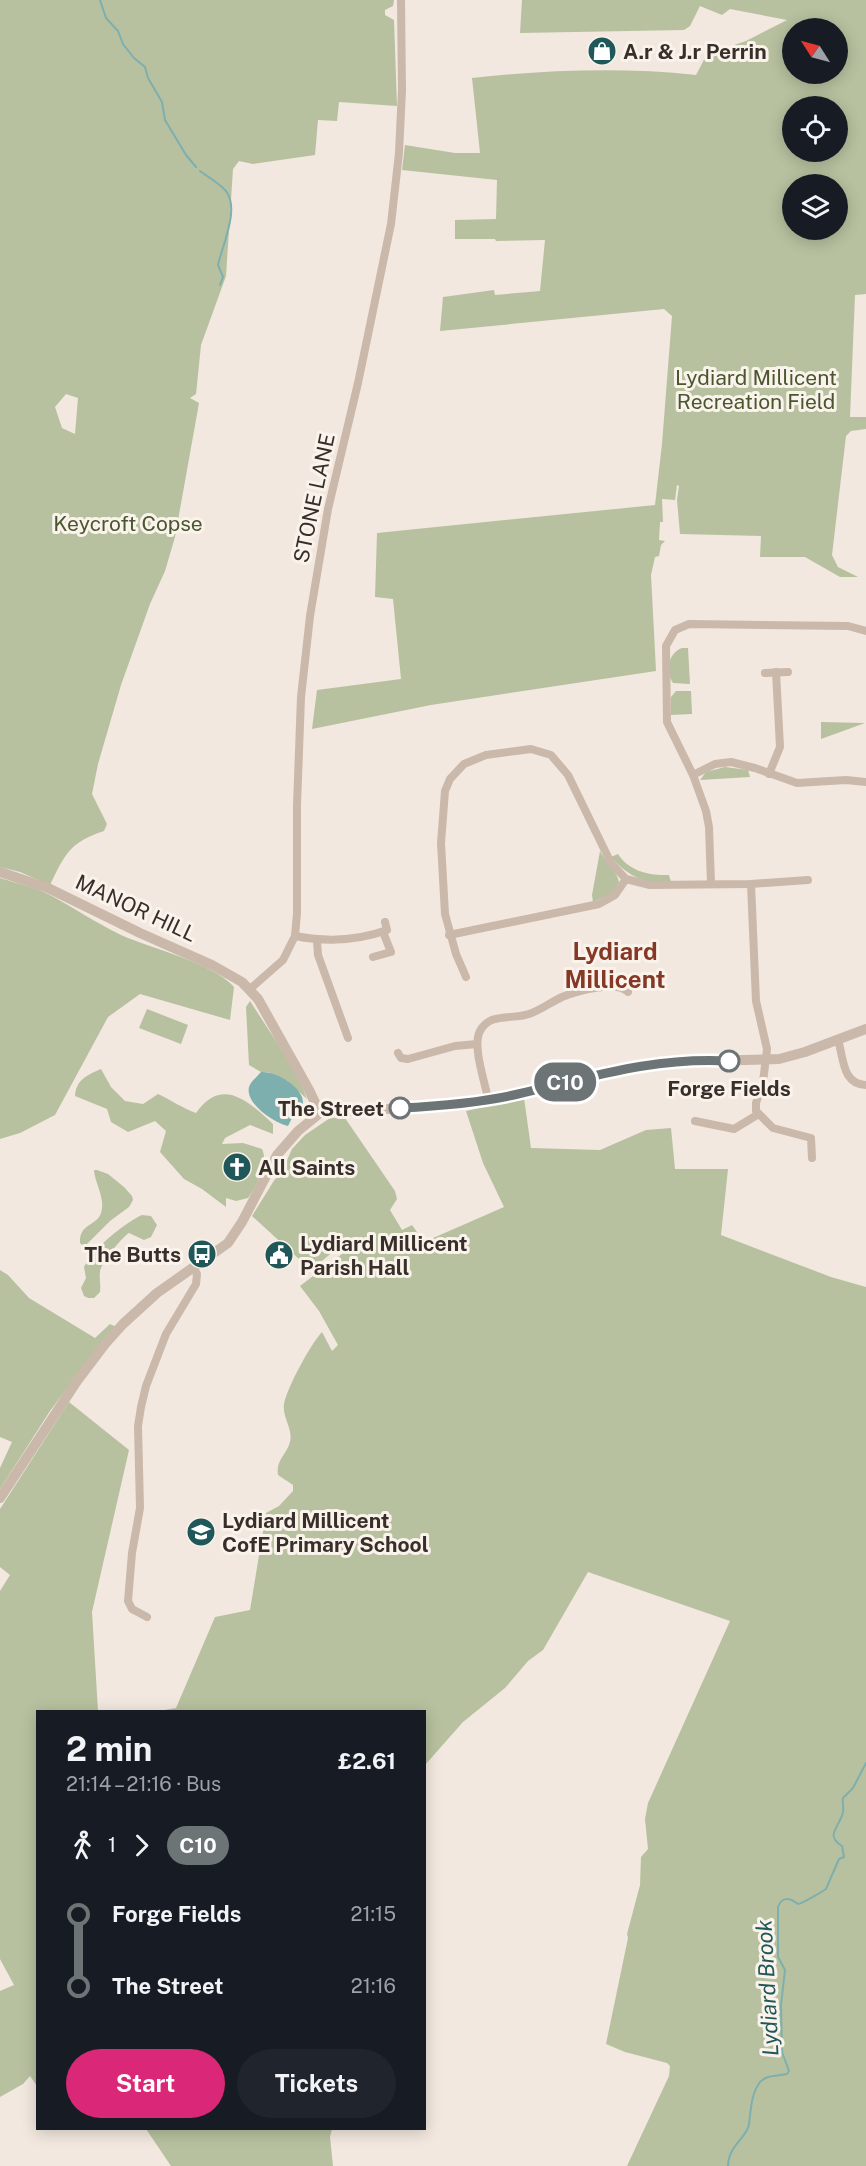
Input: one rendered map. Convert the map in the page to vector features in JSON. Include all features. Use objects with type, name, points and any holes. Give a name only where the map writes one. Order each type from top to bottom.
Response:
[{"type":"street","name":"STONE LANE","points":[[250,989],[283,960],[295,936],[297,805],[308,627],[330,498],[358,383],[391,224],[399,153],[402,90],[401,0]]},
{"type":"street","points":[[711,884],[708,819],[693,775],[667,722],[665,652],[670,637],[680,627],[688,624],[848,626],[866,631]]},
{"type":"street","points":[[769,774],[780,747],[776,672]]},
{"type":"street","points":[[765,673],[788,672]]},
{"type":"street","points":[[466,976],[449,935],[442,887],[443,807],[450,779],[456,770],[474,758],[531,749],[551,755],[568,775],[611,862],[626,879],[666,886],[808,880]]},
{"type":"street","points":[[693,775],[715,764],[730,762],[749,766],[797,783],[846,780],[866,782]]},
{"type":"street","name":"MANOR HILL","points":[[0,872],[48,888],[140,933],[194,956],[224,971],[250,989]]},
{"type":"street","points":[[449,935],[599,904],[615,895],[626,879]]},
{"type":"street","points":[[751,884],[756,992],[767,1043],[767,1061],[762,1089],[755,1107],[757,1114],[773,1128],[811,1138],[812,1158]]},
{"type":"street","points":[[295,936],[317,940],[356,938],[384,927],[391,952],[373,957]]},
{"type":"street","points":[[317,940],[318,955],[348,1038]]},
{"type":"street","points":[[488,1099],[477,1044],[481,1028],[492,1019],[526,1015],[577,992],[613,985],[626,987]]},
{"type":"street","points":[[250,989],[264,1009],[320,1113]]},
{"type":"street","points":[[0,1498],[76,1381],[105,1344],[140,1308],[231,1240],[277,1155],[298,1131],[320,1113],[438,1106],[488,1099],[614,1070],[664,1062],[767,1061],[805,1052],[866,1029]]},
{"type":"street","points":[[838,1040],[848,1077],[854,1083],[866,1084]]},
{"type":"street","points":[[398,1053],[401,1058],[408,1059],[450,1047],[477,1044]]},
{"type":"street","points":[[695,1121],[734,1129],[757,1114]]},
{"type":"street","points":[[147,1617],[132,1610],[128,1601],[132,1553],[140,1508],[138,1426],[146,1386],[166,1334],[196,1284],[197,1274],[193,1267]]},
{"type":"green space","name":"Keycroft Copse","points":[[0,0],[394,0],[393,6],[385,10],[385,15],[394,20],[397,106],[339,102],[337,121],[318,120],[315,155],[253,164],[239,161],[233,169],[226,276],[201,345],[196,394],[190,398],[199,403],[175,537],[165,571],[150,604],[121,685],[98,764],[92,794],[107,824],[104,831],[83,840],[70,850],[50,885],[20,872],[0,867]],"holes":[[[66,394],[78,398],[75,434],[62,428],[55,407]]]},
{"type":"green space","name":"Lydiard Millicent Recreation Field","points":[[522,0],[866,0],[866,294],[855,295],[850,417],[866,417],[866,429],[851,431],[846,436],[832,555],[838,567],[858,577],[840,577],[805,557],[760,557],[761,536],[680,534],[677,500],[679,486],[677,485],[675,500],[662,499],[663,522],[660,522],[659,540],[665,541],[661,545],[659,556],[655,557],[651,575],[656,671],[431,705],[312,729],[317,690],[401,679],[393,599],[375,597],[377,533],[655,505],[672,316],[664,309],[440,331],[443,297],[494,290],[495,295],[540,291],[545,240],[455,239],[455,220],[496,219],[497,180],[402,170],[405,145],[455,153],[480,153],[472,78],[584,70],[696,75],[707,54],[746,41],[782,23],[782,84],[848,84],[848,18],[782,19],[730,9],[722,15],[700,6],[690,26],[684,30],[520,33]]},
{"type":"green space","points":[[688,648],[690,684],[673,683],[669,674],[671,658],[677,650]]},
{"type":"green space","points":[[676,691],[691,691],[692,714],[671,715],[671,697]]},
{"type":"green space","points":[[821,722],[865,723],[821,739]]},
{"type":"green space","points":[[725,767],[748,770],[750,777],[700,780],[706,772]]},
{"type":"green space","points":[[600,851],[619,882],[613,893],[593,902],[592,895]]},
{"type":"green space","points":[[618,854],[628,865],[640,871],[654,875],[669,875],[671,882],[653,882],[638,878],[624,870],[611,857]]},
{"type":"green space","points":[[0,878],[43,892],[121,935],[182,957],[224,978],[234,987],[230,1020],[140,994],[108,1017],[55,1115],[20,1133],[0,1139]]},
{"type":"green space","points":[[250,1001],[296,1072],[307,1099],[287,1081],[249,1065],[246,1007]]},
{"type":"green space","points":[[147,1009],[188,1025],[181,1044],[139,1028]]},
{"type":"green space","points":[[101,1069],[111,1087],[125,1101],[143,1104],[158,1094],[196,1113],[215,1096],[225,1094],[244,1100],[254,1107],[273,1124],[273,1134],[250,1125],[225,1138],[222,1144],[243,1143],[262,1149],[263,1167],[248,1198],[236,1201],[226,1198],[226,1207],[184,1179],[160,1152],[166,1131],[155,1121],[128,1132],[111,1122],[107,1109],[75,1096],[80,1082]]},
{"type":"green space","points":[[524,1098],[531,1148],[600,1150],[646,1130],[671,1128],[675,1169],[728,1169],[721,1235],[831,1277],[866,1287],[866,2166],[627,2166],[669,2076],[670,2066],[667,2063],[625,2052],[606,2044],[627,1934],[640,1885],[641,1857],[648,1849],[645,1819],[648,1803],[730,1621],[588,1572],[543,1650],[528,1661],[505,1688],[463,1722],[426,1764],[426,1710],[165,1710],[176,1708],[215,1617],[250,1610],[266,1513],[279,1506],[293,1491],[293,1485],[278,1475],[279,1463],[290,1440],[290,1429],[284,1409],[286,1397],[305,1356],[322,1332],[332,1351],[338,1345],[319,1311],[300,1286],[351,1247],[346,1241],[311,1270],[252,1216],[275,1179],[280,1176],[292,1149],[305,1135],[330,1118],[345,1118],[395,1191],[397,1199],[390,1210],[402,1230],[412,1225],[424,1242],[504,1207],[483,1163],[466,1111]]},
{"type":"green space","points":[[94,1170],[108,1174],[124,1187],[133,1200],[129,1207],[110,1221],[84,1247],[80,1243],[82,1232],[99,1217],[102,1208]]},
{"type":"green space","points":[[142,1215],[151,1216],[157,1225],[151,1237],[144,1240],[129,1233],[126,1235],[101,1268],[100,1292],[94,1298],[84,1296],[81,1288],[86,1278],[84,1267],[89,1260],[110,1237]]},
{"type":"green space","points":[[0,1270],[8,1275],[29,1298],[95,1338],[110,1324],[116,1327],[106,1336],[50,1411],[0,1489],[0,1468],[12,1442],[0,1437]]},
{"type":"green space","points":[[69,1402],[129,1450],[92,1612],[98,1710],[36,1710],[36,2085],[30,2076],[23,2084],[0,2097],[0,1991],[14,1985],[0,1959],[0,1591],[10,1575],[0,1567],[0,1509]]},
{"type":"green space","points":[[147,2130],[332,2130],[330,2137],[333,2166],[171,2166]]},
{"type":"water","points":[[261,1072],[279,1076],[295,1087],[303,1100],[302,1117],[293,1116],[288,1126],[269,1117],[256,1106],[249,1093],[249,1087]]},
{"type":"waterway","points":[[100,0],[106,18],[118,31],[123,44],[145,67],[148,78],[162,102],[165,120],[196,167]]},
{"type":"waterway","points":[[200,171],[223,188],[230,199],[231,217],[218,265],[223,277],[220,285]]},
{"type":"waterway","name":"Lydiard Brook","points":[[728,2166],[731,2153],[748,2129],[753,2097],[760,2082],[769,2077],[787,2074],[789,2071],[782,2052],[781,2005],[785,1970],[778,1957],[778,1907],[784,1900],[789,1899],[798,1904],[826,1889],[839,1859],[844,1857],[842,1846],[834,1838],[843,1812],[843,1798],[853,1788],[866,1763]]},
{"type":"bus line","name":"C10","points":[[400,1108],[438,1106],[507,1096],[614,1070],[664,1062],[729,1061]]},
{"type":"place","name":"A.r & J.r Perrin","points":[[602,51]]},
{"type":"place","name":"Forge Fields","points":[[729,1061]]},
{"type":"place","name":"The Street","points":[[400,1108]]},
{"type":"place","name":"All Saints","points":[[237,1167]]},
{"type":"place","name":"The Butts","points":[[202,1254]]},
{"type":"place","name":"Lydiard Millicent Parish Hall","points":[[279,1255]]},
{"type":"place","name":"Lydiard Millicent CofE Primary School","points":[[201,1532]]},
{"type":"district","name":"Lydiard Millicent","points":[[615,965]]}]
